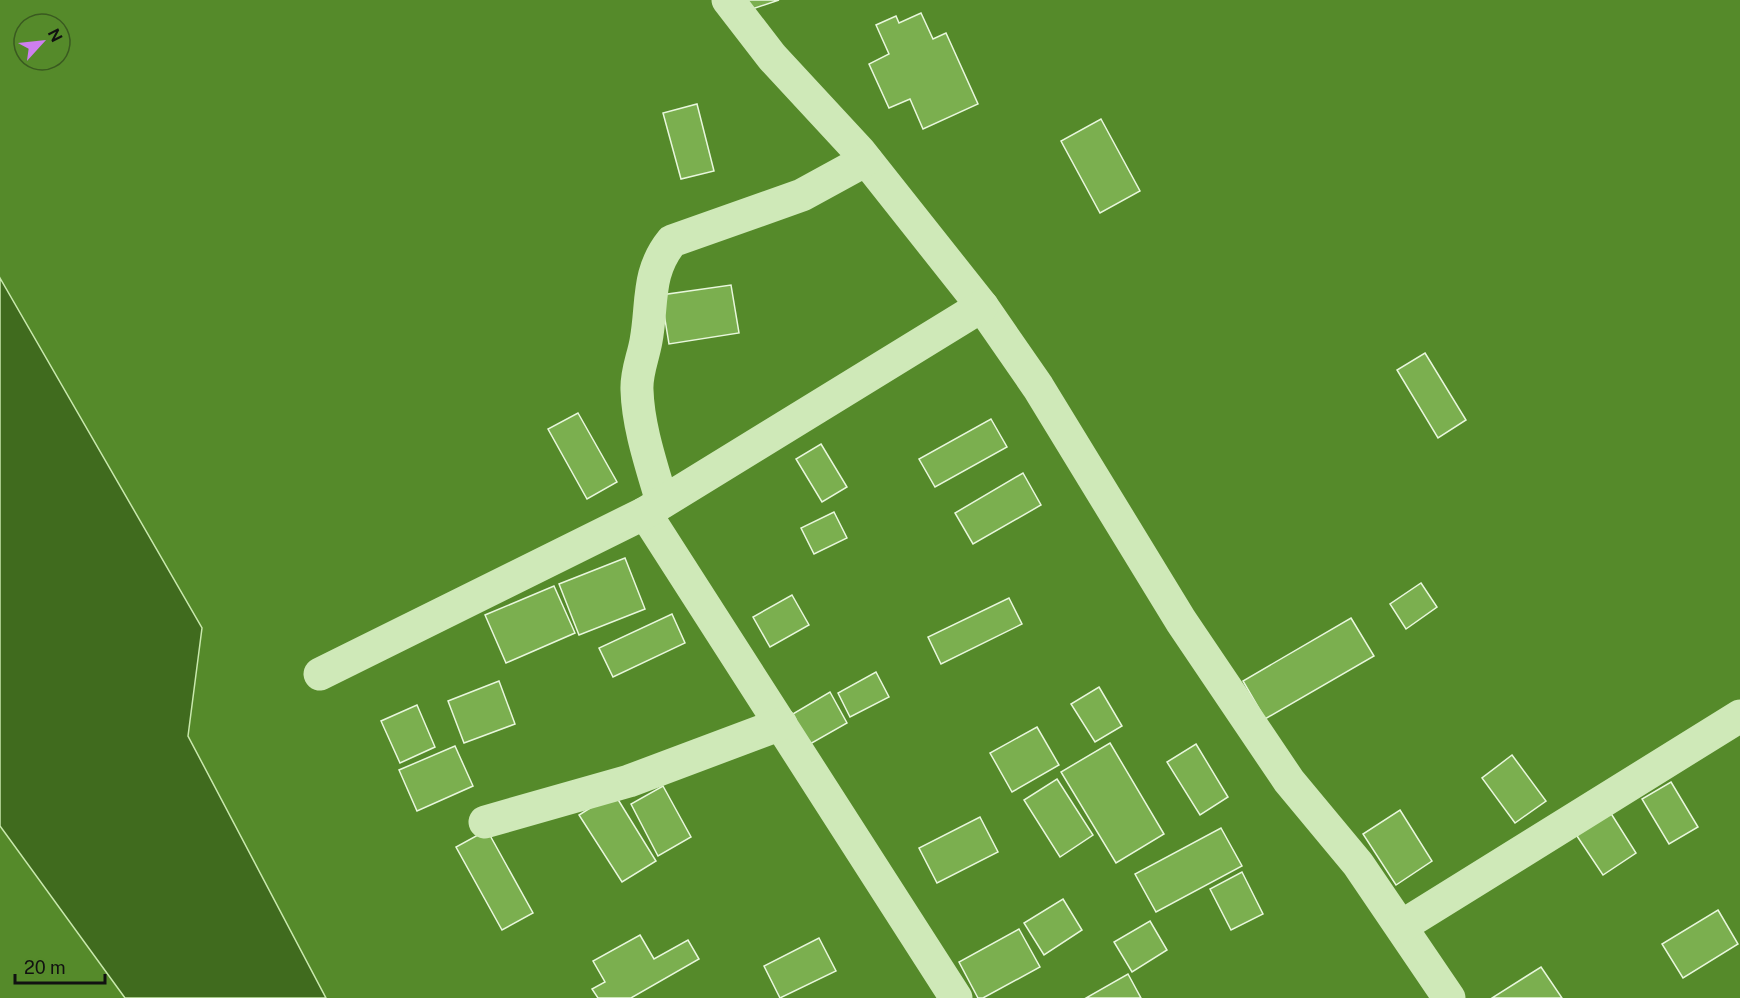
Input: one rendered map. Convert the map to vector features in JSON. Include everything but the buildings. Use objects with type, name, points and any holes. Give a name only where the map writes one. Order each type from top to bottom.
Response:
[{"type":"street","points":[[728,0],[772,57],[866,160],[982,306],[1038,387],[1181,621],[1289,781],[1358,864],[1449,998]]},
{"type":"street","points":[[866,160],[802,195],[672,241],[657,263],[649,298],[646,341],[639,365],[637,391],[654,508],[781,724],[956,998]]},
{"type":"street","points":[[320,674],[654,508],[982,306]]},
{"type":"street","points":[[1402,926],[1740,716]]},
{"type":"street","points":[[485,822],[629,781],[781,724]]},
{"type":"shaded area","points":[[0,278],[202,628],[188,736],[326,998],[125,998],[0,826]]}]
